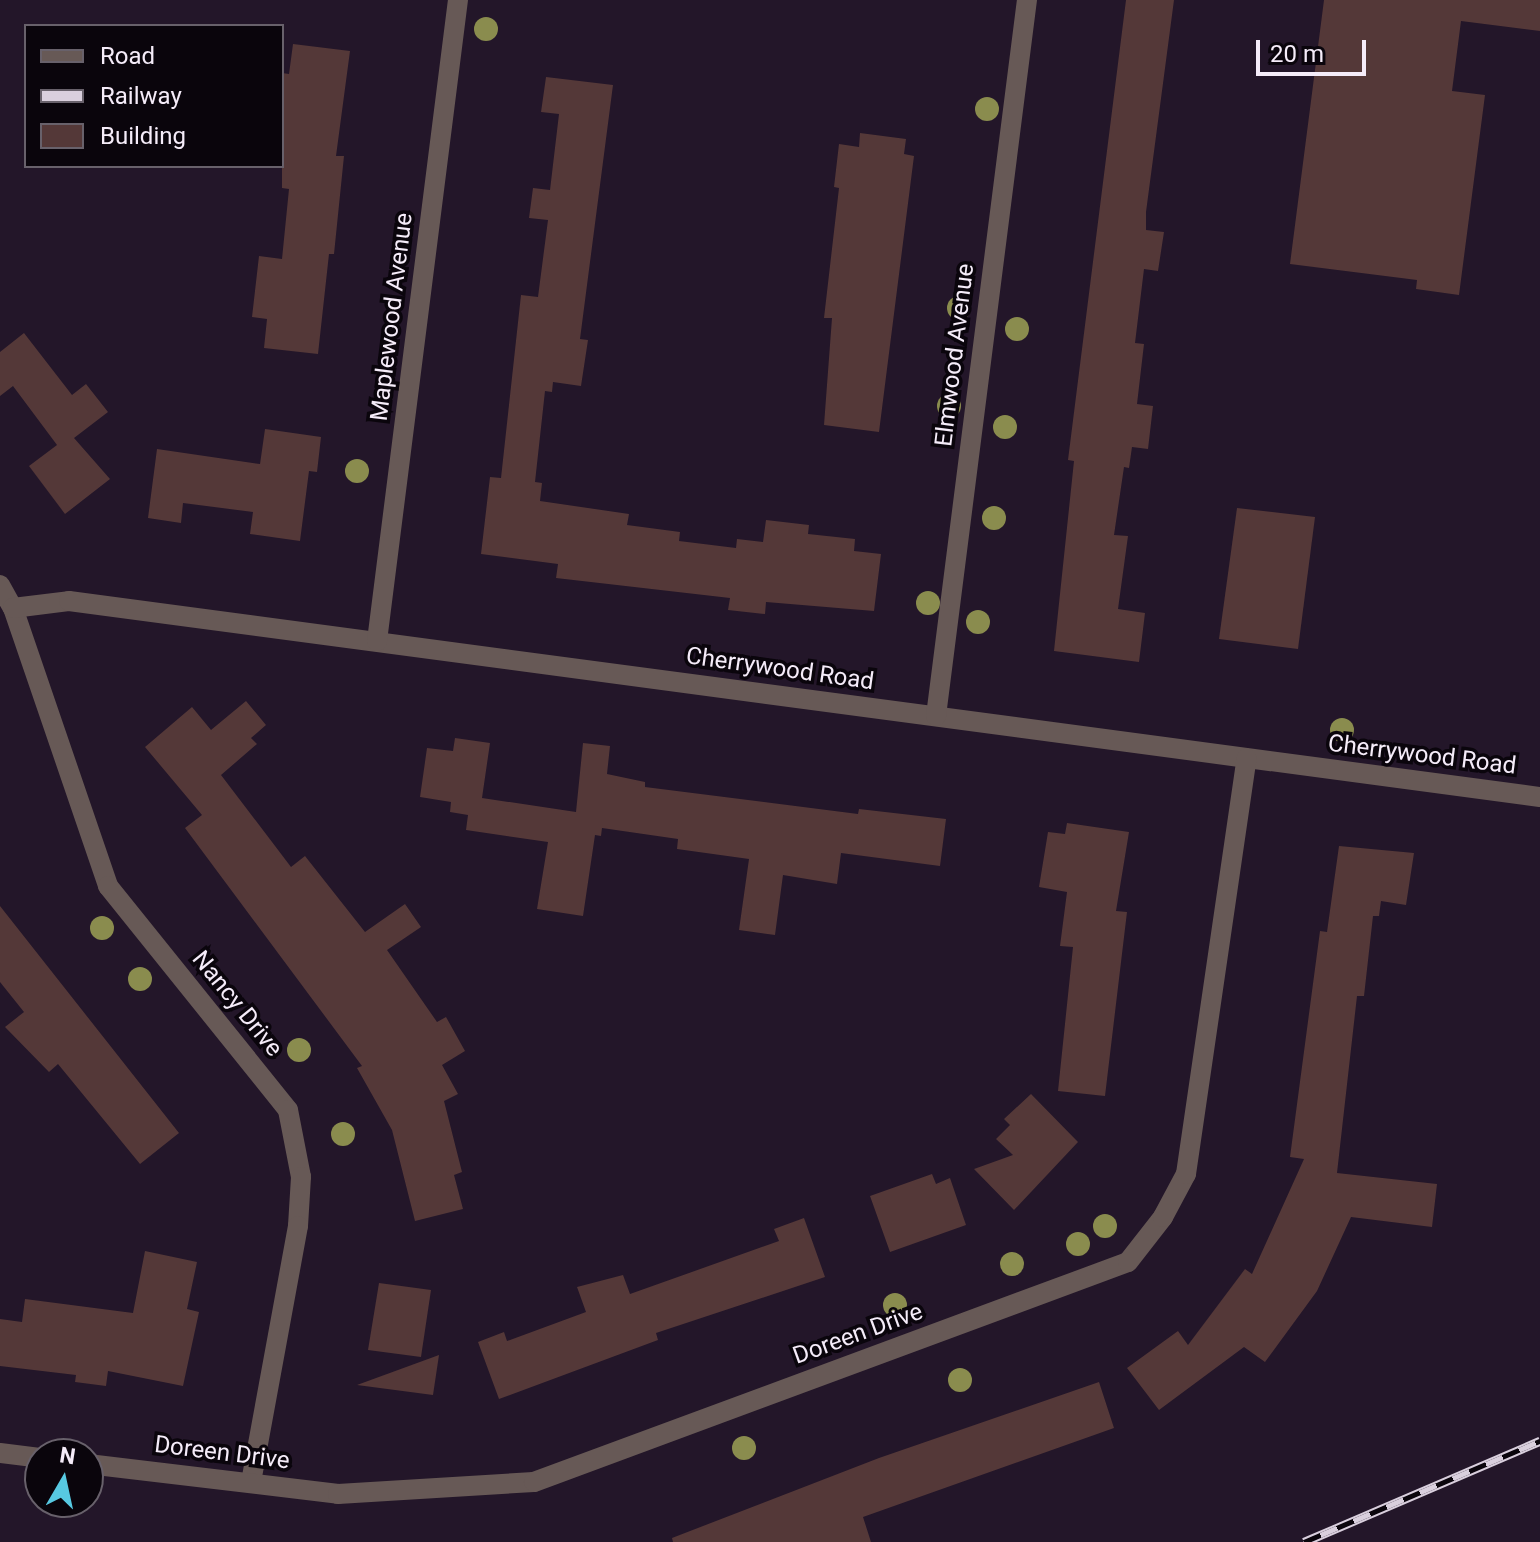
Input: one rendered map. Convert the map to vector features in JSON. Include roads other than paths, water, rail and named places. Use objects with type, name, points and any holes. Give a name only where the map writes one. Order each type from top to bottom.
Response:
[{"type":"street","name":"Maplewood Avenue","points":[[377,641],[458,0]]},
{"type":"street","name":"Elmwood Avenue","points":[[936,716],[1027,0]]},
{"type":"street","name":"Nancy Drive","points":[[0,585],[13,608],[108,886],[288,1110],[301,1177],[298,1226],[251,1483]]},
{"type":"street","name":"Cherrywood Road","points":[[13,608],[69,601],[1540,797]]},
{"type":"street","name":"Doreen Drive","points":[[104,1466],[338,1494],[534,1482],[1128,1262],[1163,1217],[1186,1174],[1247,758]]},
{"type":"street","points":[[0,1453],[24,1456]]},
{"type":"railway","points":[[1304,1542],[1540,1441]]}]
